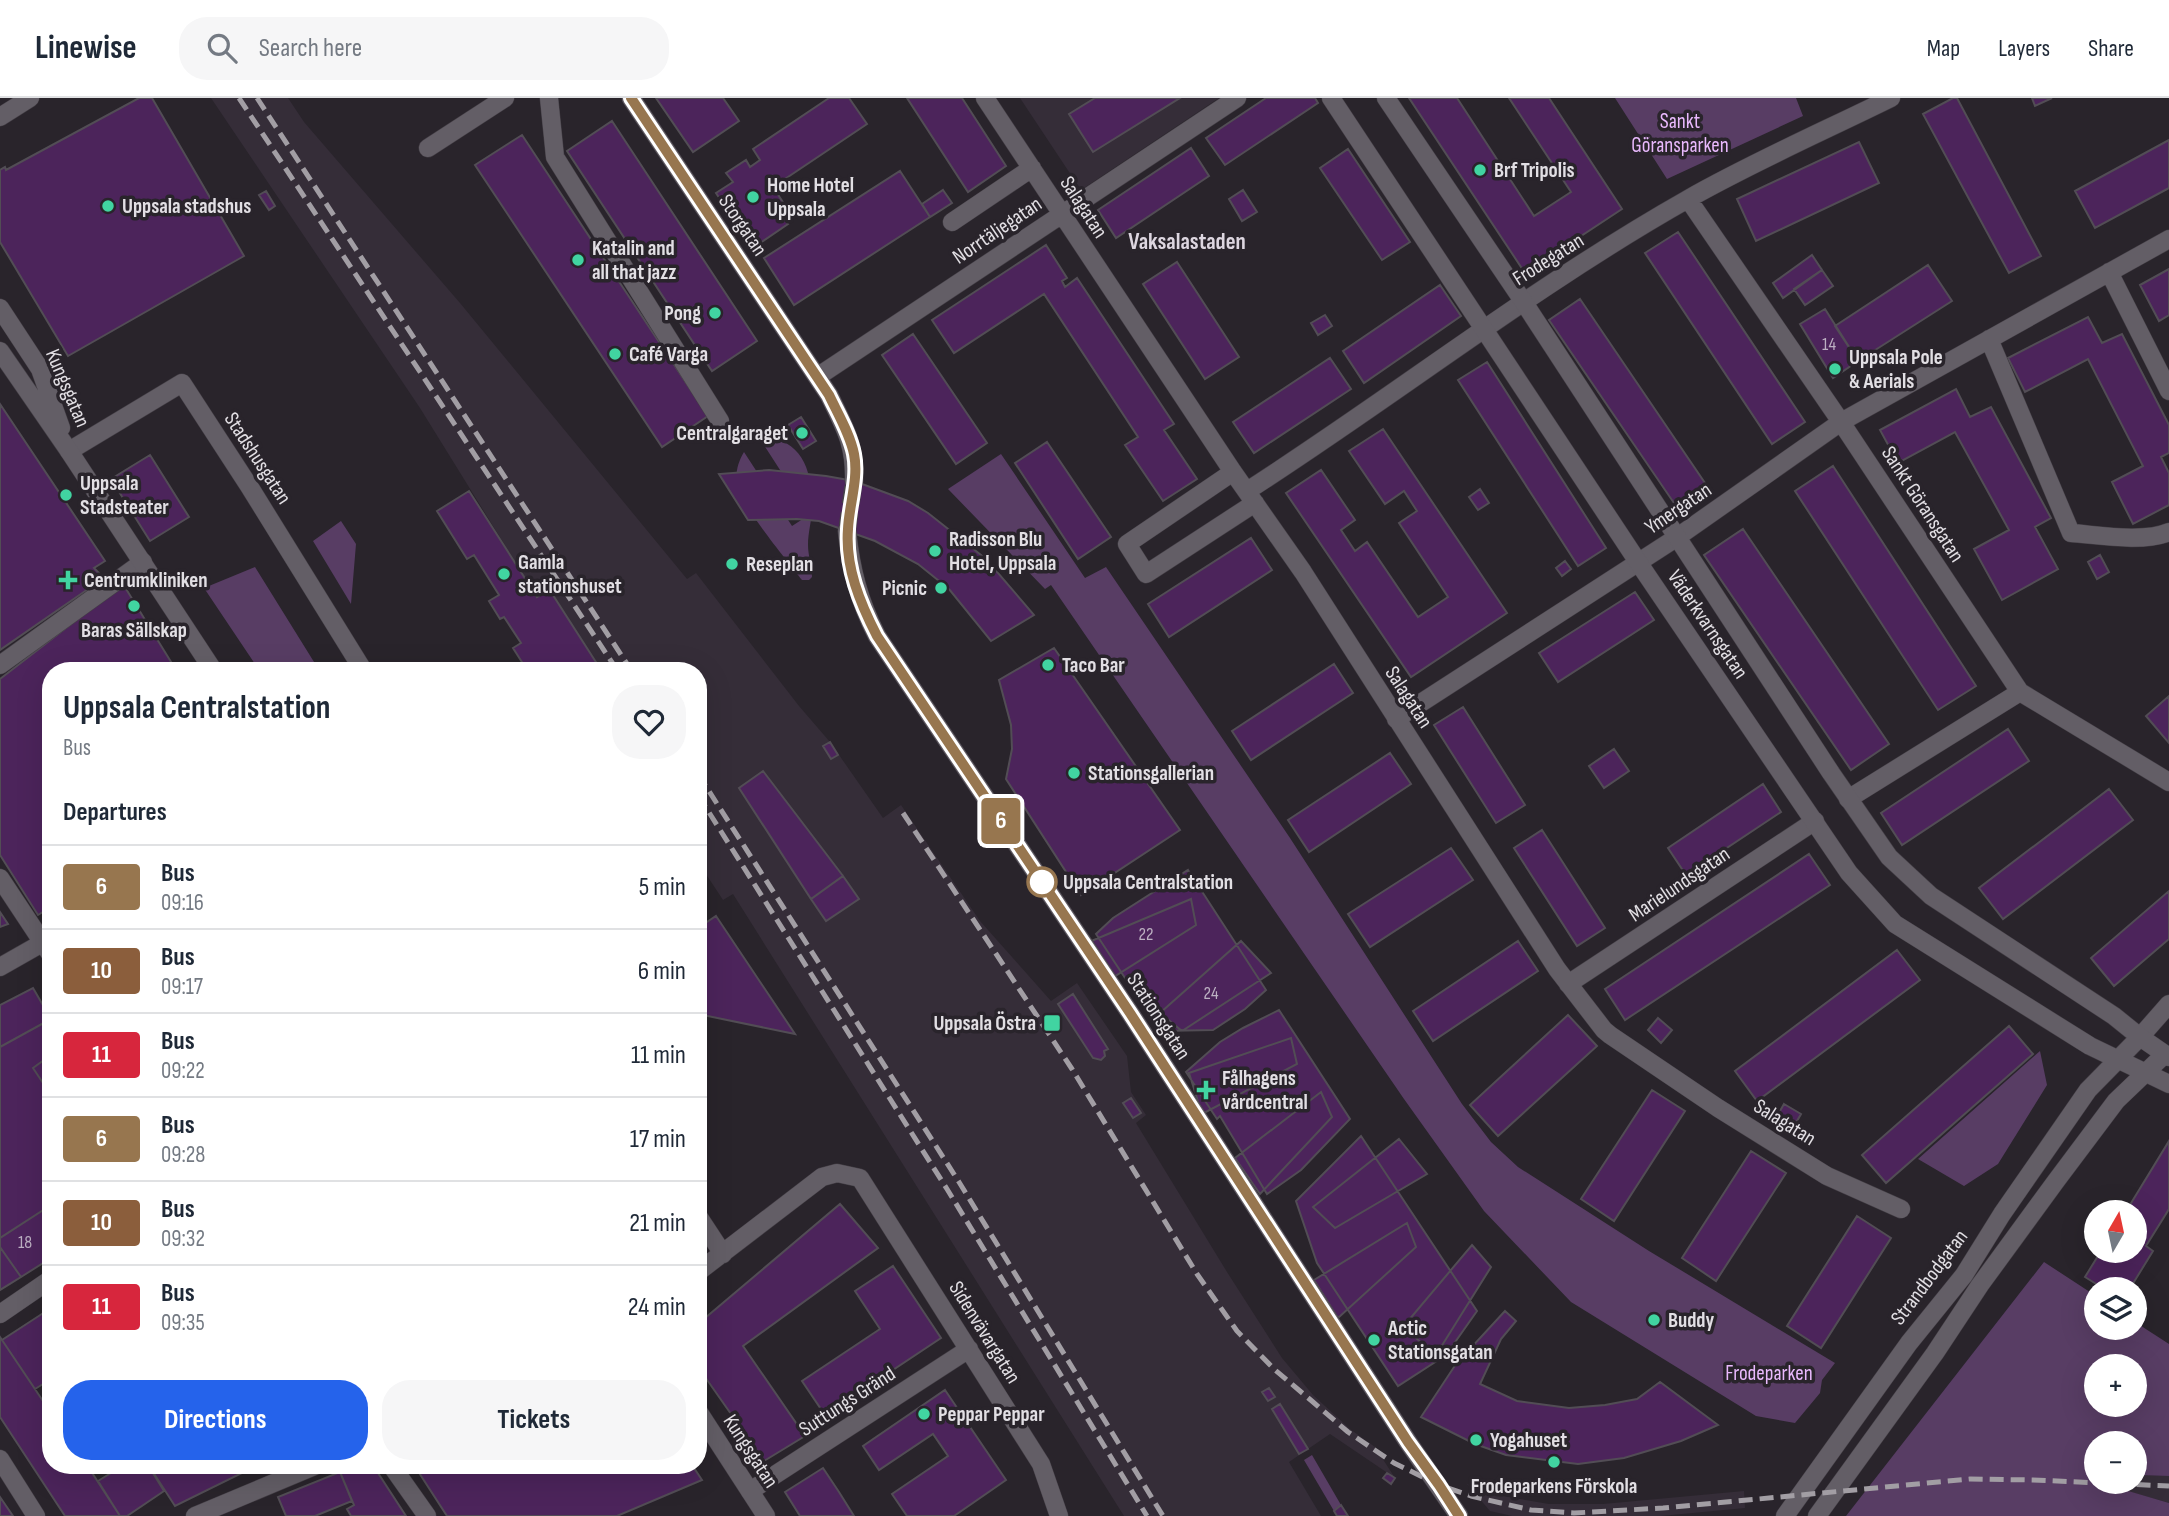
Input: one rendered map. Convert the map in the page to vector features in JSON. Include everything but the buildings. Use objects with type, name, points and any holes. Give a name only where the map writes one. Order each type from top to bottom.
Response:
[{"type":"street","points":[[0,117],[30,98]]},
{"type":"street","points":[[428,148],[505,98]]},
{"type":"street","points":[[549,98],[555,157],[720,421]]},
{"type":"street","name":"Storgatan","points":[[631,98],[817,377]]},
{"type":"street","name":"Salagatan","points":[[985,98],[1233,472],[1303,572],[1568,984],[1604,1030],[1699,1095],[1827,1176],[1901,1209]]},
{"type":"street","name":"Norrtäljegatan","points":[[817,377],[1237,98]]},
{"type":"street","name":"Väderkvarnsgatan","points":[[1331,98],[1638,562],[1849,873],[1895,924],[2090,1046],[2169,1084]]},
{"type":"street","name":"Väderkvarnsgatan","points":[[1386,98],[1523,301],[1848,799],[1889,856],[1931,896],[2167,1053]]},
{"type":"street","name":"Frodegatan","points":[[1233,472],[1127,544],[1146,575],[1321,443],[1486,330],[1523,301],[1688,199],[1891,98]]},
{"type":"street","name":"Norrtäljegatan","points":[[952,222],[1032,168]]},
{"type":"street","name":"Sankt Göransgatan","points":[[1688,199],[1841,422],[2020,692],[2169,782]]},
{"type":"street","name":"Ymergatan","points":[[1396,719],[1676,538],[1841,422],[2169,239]]},
{"type":"street","points":[[2109,272],[2169,391]]},
{"type":"street","points":[[0,292],[40,369]]},
{"type":"street","name":"Kungsgatan","points":[[0,308],[40,369],[69,451]]},
{"type":"street","points":[[1989,339],[2071,533],[2161,536],[2169,532]]},
{"type":"street","name":"Kungsgatan","points":[[0,351],[208,662]]},
{"type":"street","points":[[817,377],[829,395],[848,436],[855,456],[854,481]]},
{"type":"street","name":"Stadshusgatan","points":[[69,451],[182,383],[358,662]]},
{"type":"street","name":"Stationsgatan","points":[[847,531],[855,586],[862,608],[877,636],[1130,1013],[1408,1442],[1459,1516]]},
{"type":"street","points":[[0,665],[143,562]]},
{"type":"street","points":[[1848,799],[2020,692]]},
{"type":"street","name":"Marielundsgatan","points":[[1568,984],[1815,821]]},
{"type":"street","points":[[0,878],[42,937]]},
{"type":"street","points":[[0,967],[42,948]]},
{"type":"street","name":"Strandbodgatan","points":[[1786,1516],[1909,1343],[1965,1275],[2002,1214],[2088,1090],[2169,1004]]},
{"type":"street","points":[[1817,1516],[1935,1353],[1980,1284],[2116,1101],[2167,1053]]},
{"type":"street","name":"Sidenvävargatan","points":[[723,1254],[822,1177],[837,1173],[860,1178],[1041,1464],[1059,1516]]},
{"type":"street","points":[[707,1230],[723,1254],[707,1266]]},
{"type":"street","points":[[0,1314],[42,1285]]},
{"type":"street","name":"Suttungs Gränd","points":[[750,1491],[969,1349]]},
{"type":"street","name":"Kungsgatan","points":[[707,1425],[766,1516]]},
{"type":"street","points":[[0,1459],[36,1516]]},
{"type":"street","points":[[195,1516],[295,1474]]},
{"type":"street","points":[[397,1474],[427,1516]]},
{"type":"shaded area","points":[[211,98],[288,98],[304,122],[460,303],[687,579],[696,573],[830,742],[883,818],[901,805],[980,921],[1051,1001],[1077,983],[1127,1056],[1131,1092],[1146,1115],[1136,1123],[1282,1358],[1313,1395],[1350,1429],[1375,1447],[1395,1478],[1330,1434],[1289,1462],[1321,1516],[1124,1516],[733,894],[723,900],[707,876],[707,662],[596,662],[550,589],[537,597],[420,408]]},
{"type":"shaded area","points":[[1020,98],[1219,98],[1081,190]]},
{"type":"shaded area","points":[[2147,1475],[2169,1476],[2169,1503],[2138,1494],[2147,1494]]},
{"type":"shaded area","points":[[1467,1484],[1503,1496],[1549,1504],[1603,1504],[1744,1491],[1745,1508],[1661,1516],[1512,1516],[1490,1511]]},
{"type":"green space","name":"Sankt Göransparken","points":[[1615,98],[1796,98],[1803,116],[1667,179]]},
{"type":"green space","points":[[769,437],[791,446],[804,462],[808,472],[812,507],[808,545],[812,577],[809,580],[802,580],[765,533],[740,494],[737,484],[736,476],[744,452],[792,526],[809,515],[760,439]]},
{"type":"green space","name":"Frodeparken","points":[[1001,454],[1085,578],[1106,567],[1290,838],[1462,1104],[1491,1142],[1518,1167],[1649,1251],[1835,1363],[1822,1380],[1820,1393],[1795,1423],[1756,1416],[1571,1302],[1484,1211],[1051,585],[1045,589],[948,489]]},
{"type":"green space","points":[[341,521],[356,544],[351,604],[313,541]]},
{"type":"green space","points":[[255,567],[314,662],[254,662],[204,588]]},
{"type":"green space","points":[[2040,1051],[2047,1085],[1998,1164],[1964,1186],[1918,1159]]},
{"type":"green space","points":[[2044,1262],[2084,1288],[2084,1340],[2147,1340],[2147,1330],[2169,1344],[2169,1476],[2147,1475],[2147,1431],[2084,1431],[2084,1494],[2139,1494],[2169,1503],[2169,1516],[1846,1516]]},
{"type":"green space","points":[[1312,1455],[1341,1505],[1334,1511],[1304,1460]]},
{"type":"tunnel","points":[[847,531],[854,481]]},
{"type":"railway","points":[[239,98],[612,662]]},
{"type":"railway","points":[[257,98],[626,662]]},
{"type":"railway","points":[[707,788],[959,1182],[1163,1516]]},
{"type":"railway","points":[[707,809],[947,1189],[1147,1516]]},
{"type":"railway","points":[[903,813],[1072,1069],[1197,1274],[1237,1331],[1275,1370],[1348,1432],[1394,1463],[1439,1485],[1471,1496],[1531,1510],[1574,1513],[1663,1508],[1970,1479],[2169,1486]]},
{"type":"bus line","name":"6","points":[[631,98],[829,395],[848,436],[855,456],[847,531],[850,560],[862,608],[877,636],[1130,1013],[1408,1442],[1459,1516]]},
{"type":"place","name":"Brf Tripolis","points":[[1480,170]]},
{"type":"place","name":"Home Hotel Uppsala","points":[[753,197]]},
{"type":"place","name":"Uppsala stadshus","points":[[108,206]]},
{"type":"place","name":"Katalin and all that jazz","points":[[578,260]]},
{"type":"place","name":"Pong","points":[[715,313]]},
{"type":"place","name":"Café Varga","points":[[615,354]]},
{"type":"place","name":"Uppsala Pole & Aerials","points":[[1835,369]]},
{"type":"place","name":"Centralgaraget","points":[[802,433]]},
{"type":"place","name":"Uppsala Stadsteater","points":[[66,495]]},
{"type":"place","name":"Radisson Blu Hotel, Uppsala","points":[[935,551]]},
{"type":"place","name":"Reseplan","points":[[732,564]]},
{"type":"place","name":"Gamla stationshuset","points":[[504,574]]},
{"type":"place","name":"Centrumkliniken","points":[[68,580]]},
{"type":"place","name":"Picnic","points":[[941,588]]},
{"type":"place","name":"Baras Sällskap","points":[[134,606]]},
{"type":"place","name":"Taco Bar","points":[[1048,665]]},
{"type":"place","name":"Stationsgallerian","points":[[1074,773]]},
{"type":"place","name":"Uppsala Centralstation","points":[[1042,882]]},
{"type":"place","name":"Uppsala Östra","points":[[1052,1023]]},
{"type":"place","name":"Fålhagens vårdcentral","points":[[1206,1090]]},
{"type":"place","name":"Buddy","points":[[1654,1320]]},
{"type":"place","name":"Actic Stationsgatan","points":[[1374,1340]]},
{"type":"place","name":"Peppar Peppar","points":[[924,1414]]},
{"type":"place","name":"Yogahuset","points":[[1476,1440]]},
{"type":"place","name":"Frodeparkens Förskola","points":[[1554,1462]]},
{"type":"district","name":"Vaksalastaden","points":[[1187,241]]}]
